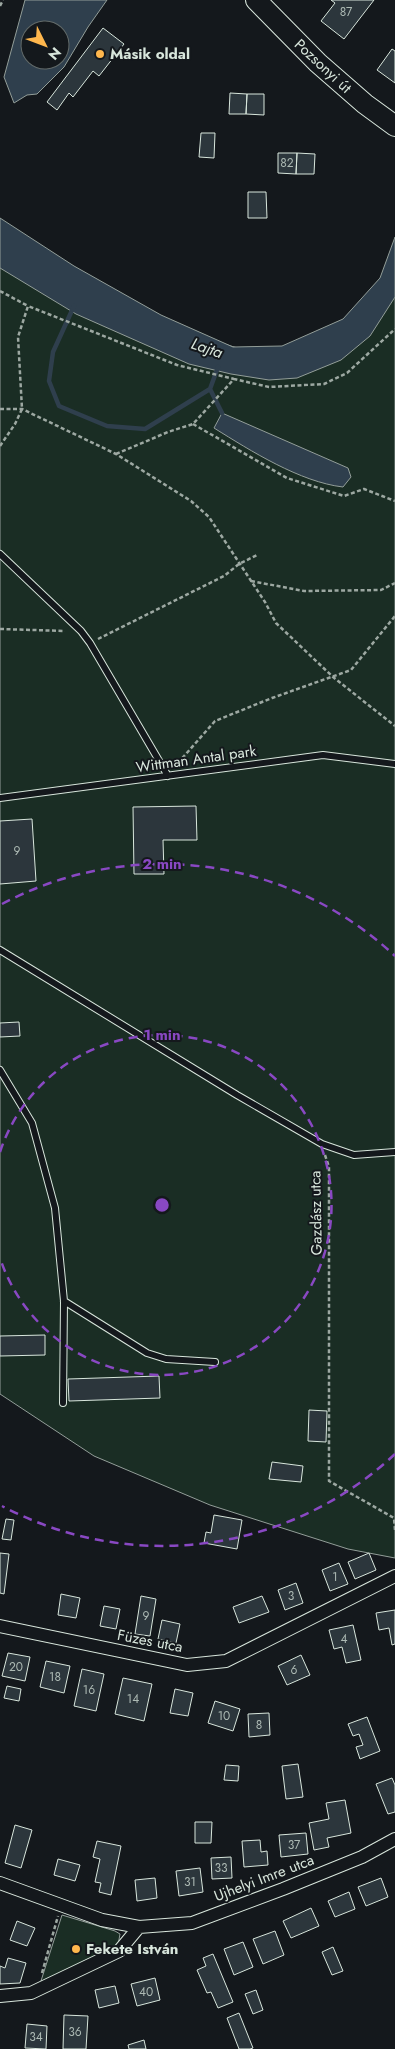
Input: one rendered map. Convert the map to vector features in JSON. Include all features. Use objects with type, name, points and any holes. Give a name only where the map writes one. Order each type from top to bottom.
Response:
[{"type":"main road","name":"Pozsonyi út","points":[[256,0],[318,63],[365,104],[395,126]]},
{"type":"street","name":"Füzes utca","points":[[0,1626],[187,1665],[226,1661],[395,1576]]},
{"type":"street","name":"Ujhelyi Imre utca","points":[[0,1883],[102,1920],[139,1926],[192,1923],[353,1860],[395,1839]]},
{"type":"street","points":[[0,1996],[31,1993],[119,1951],[139,1926]]},
{"type":"lane","points":[[0,554],[81,631],[90,643],[168,776]]},
{"type":"lane","name":"Wittman Antal park","points":[[0,798],[323,755],[395,764]]},
{"type":"lane","points":[[0,950],[236,1096],[322,1144],[354,1156],[395,1152]]},
{"type":"lane","points":[[0,1070],[32,1123],[54,1208],[64,1301],[63,1403]]},
{"type":"lane","points":[[64,1301],[147,1353],[166,1359],[215,1362]]},
{"type":"path","points":[[0,6],[3,0]]},
{"type":"path","points":[[0,291],[28,306],[176,365],[269,387],[324,384],[347,374],[395,329]]},
{"type":"path","points":[[0,296],[7,295]]},
{"type":"path","points":[[0,446],[15,424],[22,409],[18,337],[28,306]]},
{"type":"path","points":[[116,454],[168,432],[193,424],[234,378]]},
{"type":"path","points":[[0,409],[22,409],[116,454],[192,501],[209,517],[276,623],[333,677],[395,726]]},
{"type":"path","points":[[193,424],[288,478],[344,496],[364,489],[395,501]]},
{"type":"path","points":[[90,643],[224,576],[240,564],[257,555]]},
{"type":"path","points":[[251,581],[304,591],[381,590],[395,583]]},
{"type":"path","points":[[168,776],[215,722],[272,698],[351,670],[395,616]]},
{"type":"path","points":[[0,628],[81,631]]},
{"type":"path","name":"Gazdász utca","points":[[322,1144],[329,1167],[329,1481],[394,1518],[395,1530]]},
{"type":"path","points":[[37,1990],[62,1905]]},
{"type":"green space","points":[[0,237],[142,320],[265,356],[333,344],[395,262],[395,1558],[348,1549],[210,1505],[94,1456],[0,1394]]},
{"type":"green space","points":[[62,1915],[115,1931],[120,1934],[118,1945],[40,1984]]},
{"type":"water","points":[[25,0],[107,0],[70,57],[70,20],[20,20],[20,70],[61,70],[37,94],[27,95],[14,103],[4,77]]},
{"type":"water","name":"Lajta","points":[[0,218],[74,266],[161,315],[233,347],[282,346],[343,319],[380,278],[395,237],[395,297],[370,336],[341,360],[297,378],[269,380],[231,374],[189,364],[76,314],[0,268]]},
{"type":"water","points":[[222,413],[348,468],[351,477],[343,487],[310,479],[276,464],[214,428]]},
{"type":"building","points":[[331,0],[374,0],[344,39],[321,21],[335,3]]},
{"type":"building","points":[[103,28],[124,44],[99,76],[93,71],[73,97],[69,93],[57,110],[47,102]]},
{"type":"building","points":[[392,49],[395,51],[395,83],[377,70]]},
{"type":"building","points":[[230,93],[247,94],[246,114],[229,114]]},
{"type":"building","points":[[247,94],[264,94],[264,115],[246,114]]},
{"type":"building","points":[[201,133],[215,133],[214,158],[199,157]]},
{"type":"building","points":[[278,153],[297,153],[296,174],[278,173]]},
{"type":"building","points":[[297,153],[315,154],[314,174],[296,174]]},
{"type":"building","points":[[248,192],[266,192],[267,218],[248,218]]},
{"type":"building","points":[[196,806],[197,840],[163,840],[164,874],[134,874],[133,807]]},
{"type":"building","points":[[32,819],[36,881],[0,884],[0,821]]},
{"type":"building","points":[[19,1022],[20,1036],[0,1037],[0,1023]]},
{"type":"building","points":[[45,1335],[45,1355],[0,1356],[0,1336]]},
{"type":"building","points":[[159,1376],[160,1398],[69,1401],[68,1379]]},
{"type":"building","points":[[309,1410],[327,1411],[326,1442],[308,1441]]},
{"type":"building","points":[[272,1462],[303,1466],[301,1482],[269,1479]]},
{"type":"building","points":[[214,1515],[242,1520],[237,1549],[204,1543],[206,1532],[211,1533]]},
{"type":"building","points":[[6,1519],[14,1520],[11,1540],[2,1539]]},
{"type":"building","points":[[0,1553],[9,1554],[4,1594],[0,1593]]},
{"type":"building","points":[[369,1553],[376,1570],[355,1579],[348,1562]]},
{"type":"building","points":[[339,1563],[348,1584],[330,1591],[322,1570]]},
{"type":"building","points":[[296,1583],[303,1603],[285,1610],[278,1590]]},
{"type":"building","points":[[61,1594],[80,1598],[76,1618],[58,1615]]},
{"type":"building","points":[[141,1596],[156,1599],[150,1636],[135,1634]]},
{"type":"building","points":[[262,1596],[269,1612],[239,1623],[233,1607]]},
{"type":"building","points":[[104,1606],[120,1609],[116,1629],[100,1626]]},
{"type":"building","points":[[395,1610],[395,1644],[392,1645],[389,1628],[379,1630],[376,1613]]},
{"type":"building","points":[[162,1620],[180,1624],[176,1643],[158,1639]]},
{"type":"building","points":[[353,1625],[361,1660],[346,1663],[342,1647],[334,1649],[329,1630]]},
{"type":"building","points":[[8,1653],[30,1657],[25,1681],[2,1676]]},
{"type":"building","points":[[301,1655],[310,1675],[287,1685],[278,1666]]},
{"type":"building","points":[[46,1661],[70,1666],[64,1693],[40,1687]]},
{"type":"building","points":[[82,1669],[104,1674],[96,1711],[74,1706]]},
{"type":"building","points":[[123,1678],[152,1684],[144,1721],[115,1714]]},
{"type":"building","points":[[7,1686],[21,1689],[19,1701],[4,1698]]},
{"type":"building","points":[[175,1689],[193,1693],[188,1716],[170,1713]]},
{"type":"building","points":[[215,1701],[240,1709],[233,1731],[208,1723]]},
{"type":"building","points":[[269,1713],[270,1735],[249,1737],[248,1714]]},
{"type":"building","points":[[367,1717],[380,1751],[360,1759],[356,1747],[363,1745],[359,1734],[353,1736],[348,1724]]},
{"type":"building","points":[[298,1764],[303,1797],[286,1799],[282,1766]]},
{"type":"building","points":[[226,1765],[239,1766],[238,1781],[224,1780]]},
{"type":"building","points":[[392,1778],[395,1785],[395,1812],[388,1814],[376,1784]]},
{"type":"building","points":[[345,1800],[351,1833],[327,1838],[329,1847],[314,1850],[309,1823],[329,1819],[326,1803]]},
{"type":"building","points":[[195,1822],[212,1822],[211,1843],[195,1843]]},
{"type":"building","points":[[15,1825],[32,1830],[21,1868],[5,1863]]},
{"type":"building","points":[[306,1833],[308,1854],[281,1857],[279,1835]]},
{"type":"building","points":[[260,1840],[261,1852],[267,1851],[268,1865],[244,1867],[242,1841]]},
{"type":"building","points":[[97,1841],[121,1846],[111,1895],[99,1892],[101,1883],[95,1882],[100,1859],[93,1857]]},
{"type":"building","points":[[231,1857],[232,1878],[212,1879],[211,1858]]},
{"type":"building","points":[[58,1859],[80,1865],[75,1881],[54,1875]]},
{"type":"building","points":[[200,1868],[203,1892],[179,1896],[176,1871]]},
{"type":"building","points":[[155,1878],[157,1898],[137,1901],[135,1880]]},
{"type":"building","points":[[381,1878],[388,1897],[366,1906],[358,1887]]},
{"type":"building","points":[[349,1892],[355,1909],[335,1917],[328,1901]]},
{"type":"building","points":[[311,1908],[319,1926],[291,1938],[283,1921]]},
{"type":"building","points":[[17,1921],[35,1928],[27,1946],[10,1940]]},
{"type":"building","points":[[275,1931],[284,1955],[263,1964],[253,1939]]},
{"type":"building","points":[[243,1942],[253,1967],[234,1975],[224,1949]]},
{"type":"building","points":[[333,1947],[343,1971],[332,1975],[322,1952]]},
{"type":"building","points":[[213,1954],[233,2002],[218,2008],[211,1992],[207,1993],[197,1970],[206,1966],[203,1958]]},
{"type":"building","points":[[8,1958],[26,1963],[20,1983],[0,1984],[0,1966],[5,1968]]},
{"type":"building","points":[[155,1978],[160,2000],[137,2006],[131,1984]]},
{"type":"building","points":[[115,1986],[119,2003],[99,2008],[95,1990]]},
{"type":"building","points":[[256,1990],[263,2010],[253,2014],[245,1994]]},
{"type":"building","points":[[239,2013],[253,2048],[239,2049],[227,2018]]},
{"type":"building","points":[[64,2015],[88,2016],[86,2049],[63,2049]]},
{"type":"building","points":[[27,2024],[47,2026],[46,2049],[25,2048]]},
{"type":"building","points":[[144,2040],[146,2049],[129,2049],[128,2045]]},
{"type":"waterway","points":[[74,306],[53,352],[49,381],[59,406],[107,426],[145,429],[210,389],[218,367]]},
{"type":"waterway","points":[[210,389],[222,413]]},
{"type":"place","name":"Másik oldal","points":[[100,54]]},
{"type":"place","name":"Fekete István","points":[[76,1949]]}]
